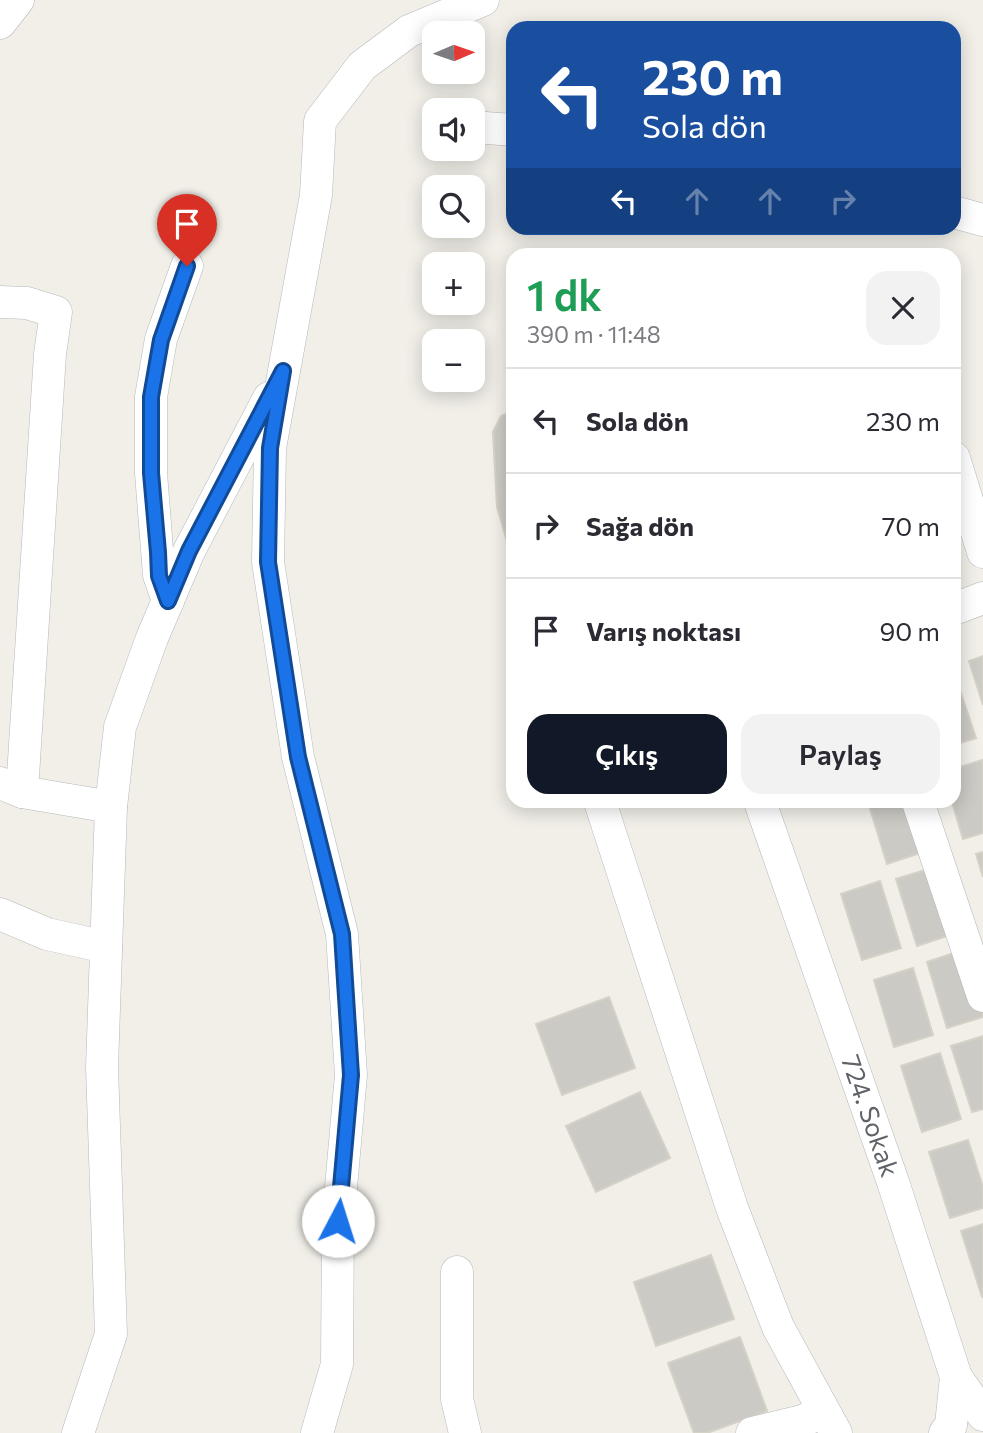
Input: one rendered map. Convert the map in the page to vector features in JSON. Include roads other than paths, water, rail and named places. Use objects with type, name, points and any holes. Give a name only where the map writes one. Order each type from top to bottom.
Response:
[{"type":"street","points":[[0,23],[18,0]]},
{"type":"street","points":[[317,1433],[337,1364],[338,1221],[351,1075],[342,934],[298,757],[268,562],[270,448],[316,195],[320,121],[362,66],[410,31],[483,0]]},
{"type":"street","points":[[485,128],[506,129]]},
{"type":"street","points":[[961,214],[983,220]]},
{"type":"street","points":[[168,601],[159,576],[151,473],[151,397],[161,340],[187,266]]},
{"type":"street","points":[[0,302],[27,303],[56,312],[11,787],[111,807]]},
{"type":"street","points":[[78,1433],[111,1334],[102,1067],[111,807],[120,726],[152,638],[189,551],[283,371]]},
{"type":"street","points":[[961,481],[983,552]]},
{"type":"street","points":[[961,606],[983,598]]},
{"type":"street","points":[[602,808],[732,1208],[778,1327],[830,1422]]},
{"type":"street","name":"724. Sokak","points":[[762,808],[893,1182],[956,1377],[951,1425],[945,1433]]},
{"type":"street","points":[[920,808],[983,996]]},
{"type":"street","points":[[0,914],[47,934],[106,947]]},
{"type":"street","points":[[457,1272],[457,1399],[465,1433]]},
{"type":"street","points":[[956,1377],[983,1415]]},
{"type":"street","points":[[752,1433],[802,1421],[830,1422]]}]
